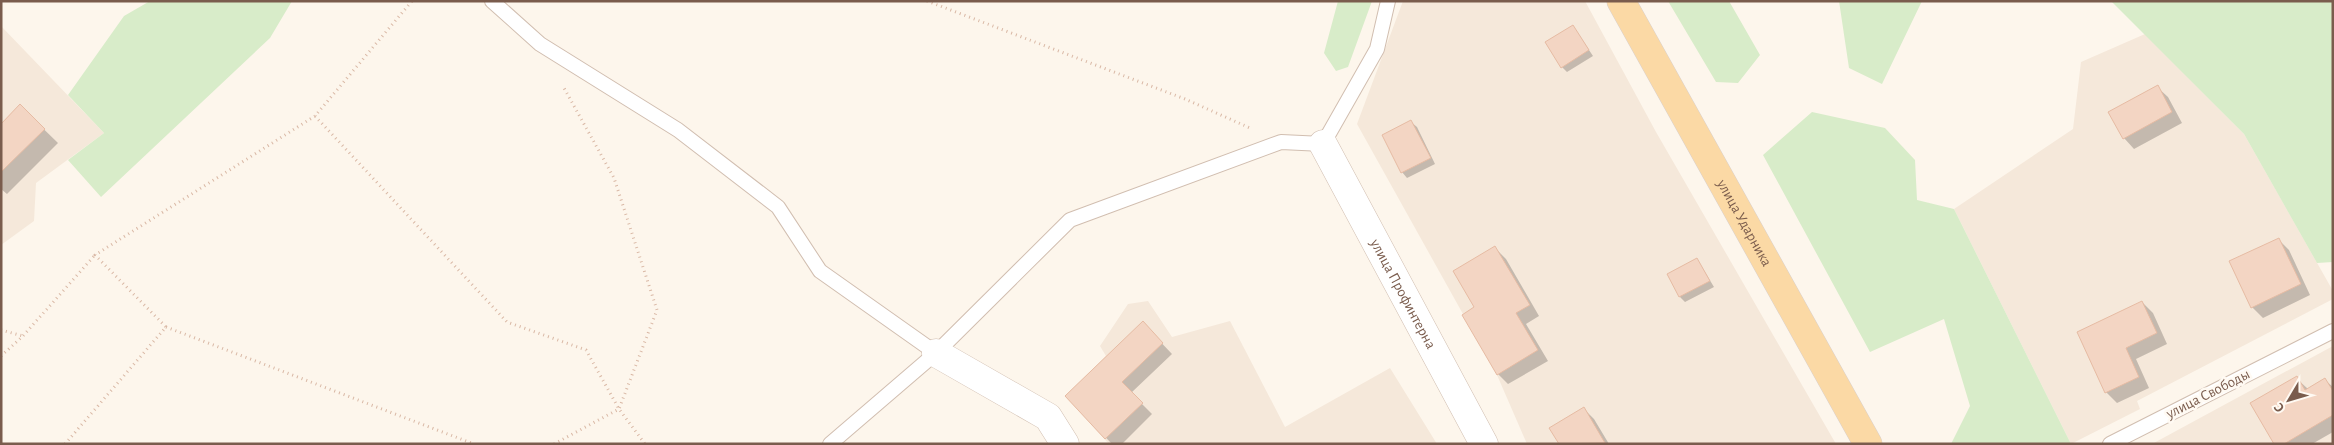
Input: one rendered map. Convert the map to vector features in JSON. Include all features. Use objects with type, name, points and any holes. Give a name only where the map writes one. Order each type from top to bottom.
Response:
[{"type":"main road","name":"улица Ударника","points":[[1621,1],[1868,444]]},
{"type":"street","name":"улица Профинтерна","points":[[1323,144],[1484,444]]},
{"type":"street","points":[[936,353],[1048,417],[1065,444]]},
{"type":"lane","points":[[492,1],[540,44],[678,130],[778,207],[820,271],[936,353]]},
{"type":"lane","points":[[830,444],[936,353],[1070,220],[1281,142],[1323,144],[1377,49],[1388,1]]},
{"type":"lane","name":"улица Свободы","points":[[2110,444],[2333,331]]},
{"type":"path","points":[[1,356],[23,336],[95,255],[315,116],[412,1]]},
{"type":"path","points":[[927,1],[1185,99],[1281,142]]},
{"type":"path","points":[[554,444],[619,409],[657,310],[614,178],[564,86]]},
{"type":"path","points":[[315,116],[506,322],[586,350],[619,409],[645,444]]},
{"type":"path","points":[[95,255],[166,327],[474,444]]},
{"type":"path","points":[[65,444],[166,327]]},
{"type":"path","points":[[1,330],[23,336]]},
{"type":"shaded area","points":[[1403,1],[1585,1],[1656,132],[1836,444],[1527,444],[1497,375],[1357,124]]},
{"type":"shaded area","points":[[1,26],[104,133],[36,183],[34,221],[1,245]]},
{"type":"shaded area","points":[[2145,34],[2244,134],[2333,291],[2333,299],[2137,401],[2140,409],[2071,444],[1954,209],[2073,129],[2081,62]]},
{"type":"shaded area","points":[[1148,301],[1172,337],[1230,321],[1285,427],[1390,368],[1437,444],[1109,444],[1065,396],[1106,356],[1100,346],[1128,304]]},
{"type":"shaded area","points":[[2333,346],[2333,444],[2152,444]]},
{"type":"green space","points":[[150,1],[292,1],[270,38],[101,197],[68,160],[104,133],[68,95],[124,16]]},
{"type":"green space","points":[[1338,1],[1372,1],[1348,67],[1336,71],[1324,53]]},
{"type":"green space","points":[[1668,1],[1729,1],[1760,55],[1738,83],[1716,82]]},
{"type":"green space","points":[[1839,1],[1922,1],[1882,84],[1849,68]]},
{"type":"green space","points":[[2111,1],[2333,1],[2333,262],[2317,263],[2244,134]]},
{"type":"green space","points":[[1812,112],[1885,128],[1915,160],[1917,200],[1954,209],[2071,444],[1951,444],[1970,406],[1944,319],[1870,352],[1763,155]]},
{"type":"building","points":[[1573,25],[1589,50],[1561,68],[1545,42]]},
{"type":"building","points":[[2158,85],[2172,112],[2123,139],[2108,112]]},
{"type":"building","points":[[20,104],[45,129],[1,172],[1,124]]},
{"type":"building","points":[[1411,120],[1431,158],[1401,173],[1382,135]]},
{"type":"building","points":[[2279,238],[2301,284],[2251,308],[2229,261]]},
{"type":"building","points":[[1495,246],[1530,305],[1516,313],[1538,350],[1497,375],[1462,315],[1474,307],[1453,271]]},
{"type":"building","points":[[1697,258],[1710,281],[1679,297],[1667,274]]},
{"type":"building","points":[[2142,301],[2157,333],[2126,348],[2139,377],[2105,393],[2077,332]]},
{"type":"building","points":[[1143,321],[1163,343],[1122,382],[1143,403],[1105,439],[1065,396]]},
{"type":"building","points":[[2297,376],[2305,390],[2325,378],[2333,391],[2333,415],[2284,444],[2274,444],[2250,403]]},
{"type":"building","points":[[1584,407],[1605,443],[1559,444],[1549,428]]}]
